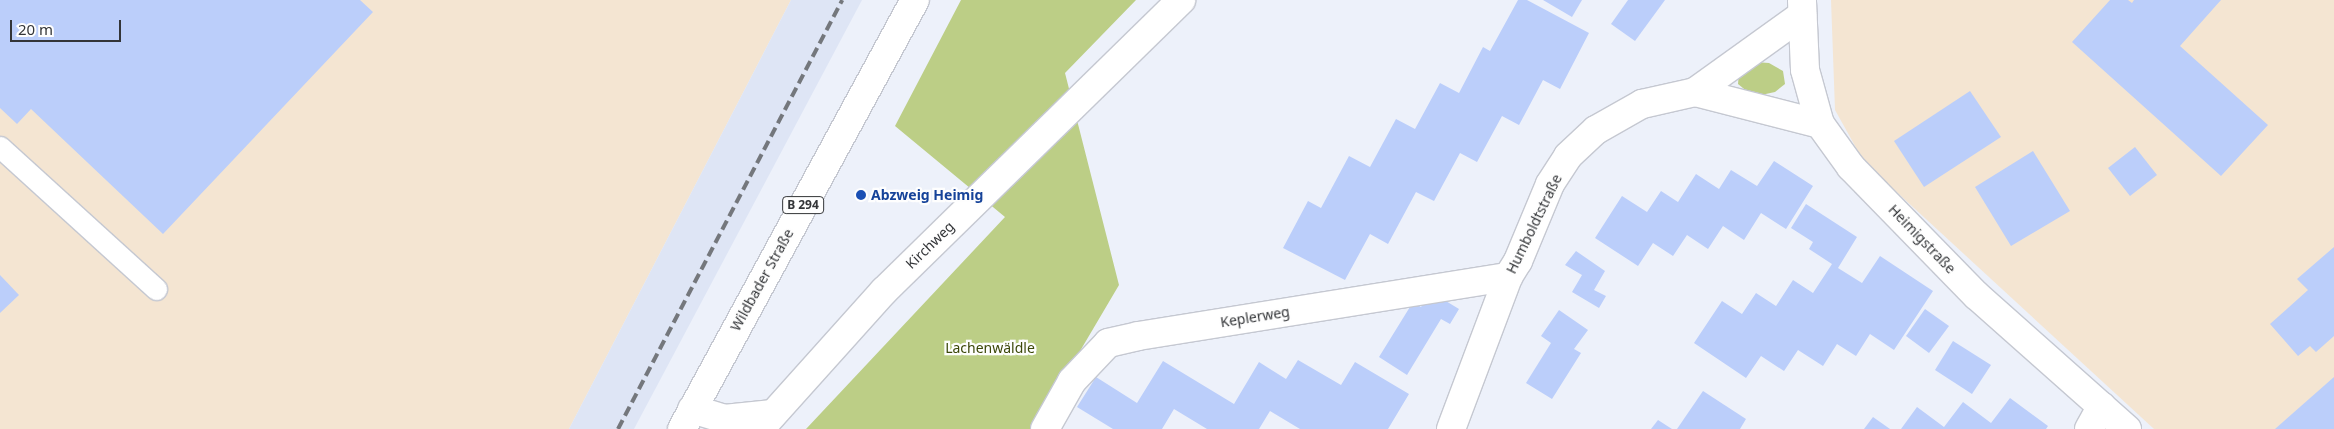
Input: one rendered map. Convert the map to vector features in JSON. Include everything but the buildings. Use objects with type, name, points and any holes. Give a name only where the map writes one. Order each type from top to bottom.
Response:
[{"type":"street","name":"Wildbader Straße","points":[[687,419],[915,0]]},
{"type":"street","name":"Kirchweg","points":[[687,419],[766,421],[884,291],[1181,0]]},
{"type":"street","name":"Humboldtstraße","points":[[1451,429],[1508,277],[1518,261],[1550,184],[1568,156],[1596,130],[1642,104],[1695,92],[1802,7]]},
{"type":"street","name":"Heimigstraße","points":[[1802,7],[1805,70],[1820,124],[1851,167],[2096,418],[2127,429]]},
{"type":"street","name":"Humboldtstraße","points":[[1695,92],[1820,124]]},
{"type":"street","name":"Keplerweg","points":[[1045,429],[1072,382],[1108,343],[1147,334],[1508,277]]},
{"type":"lane","points":[[0,147],[156,290]]},
{"type":"shaded area","points":[[0,0],[791,0],[569,429],[0,429]]},
{"type":"shaded area","points":[[791,0],[862,0],[634,429],[569,429]]},
{"type":"shaded area","points":[[1831,0],[2334,0],[2334,429],[2154,429],[1864,162],[1835,110]]},
{"type":"green space","name":"Lachenwäldle","points":[[961,0],[1136,0],[1065,73],[1119,285],[1034,429],[806,429],[1005,217],[895,126]]},
{"type":"green space","points":[[1755,62],[1769,63],[1783,71],[1785,84],[1775,92],[1761,95],[1749,93],[1738,84],[1739,73]]},
{"type":"railway","points":[[618,429],[842,0]]},
{"type":"place","name":"Abzweig Heimig","points":[[861,195]]}]
